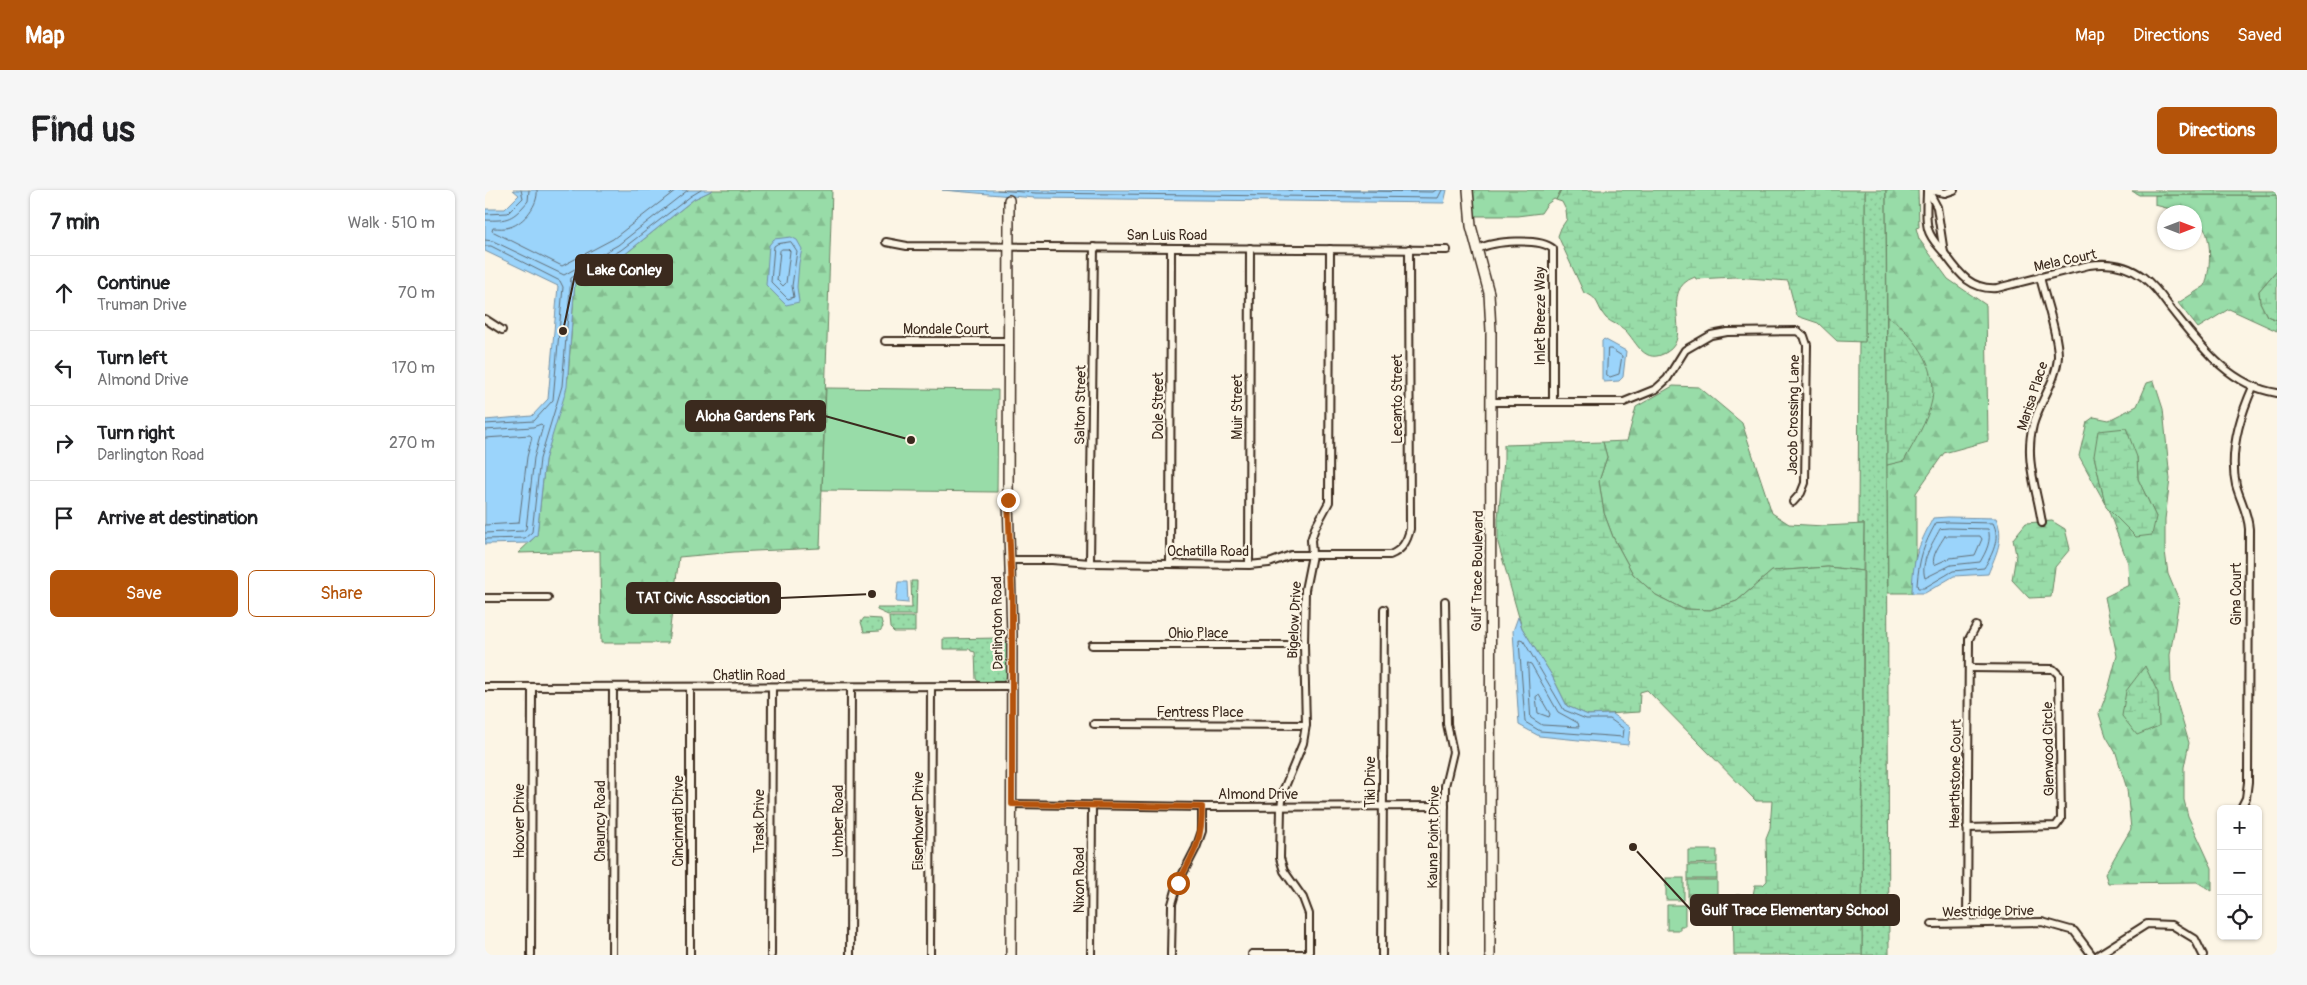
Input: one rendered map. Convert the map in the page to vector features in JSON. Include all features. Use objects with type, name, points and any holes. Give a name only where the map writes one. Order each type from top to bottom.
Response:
[{"type":"street","name":"Gulf Trace Boulevard","points":[[1468,190],[1471,226],[1485,275],[1491,312],[1493,402],[1489,754],[1490,955]]},
{"type":"street","points":[[1928,190],[1945,193],[1954,190]]},
{"type":"street","name":"Mela Court","points":[[1928,190],[1937,207],[1944,253]]},
{"type":"street","name":"Mela Court","points":[[1928,190],[1927,226],[1936,244],[1959,274],[1977,286],[1997,288],[2101,264],[2121,266],[2133,271],[2150,283],[2209,355],[2229,372],[2253,387],[2277,393]]},
{"type":"street","points":[[1937,207],[1945,193]]},
{"type":"street","name":"Darlington Road","points":[[1009,200],[1009,560],[1012,592],[1011,955]]},
{"type":"street","name":"San Luis Road","points":[[886,242],[907,246],[1447,250]]},
{"type":"street","name":"Inlet Breeze Way","points":[[1478,249],[1494,242],[1542,243],[1553,249],[1553,402]]},
{"type":"street","name":"Salton Street","points":[[1090,563],[1094,248]]},
{"type":"street","name":"Dole Street","points":[[1170,564],[1171,248]]},
{"type":"street","name":"Muir Street","points":[[1249,565],[1250,248]]},
{"type":"street","name":"Bigelow Drive","points":[[1309,955],[1309,914],[1303,898],[1284,870],[1280,858],[1281,807],[1284,788],[1303,743],[1306,725],[1305,590],[1312,554],[1311,540],[1315,528],[1329,502],[1330,491],[1329,249]]},
{"type":"street","name":"Lecanto Street","points":[[1402,546],[1410,529],[1409,250]]},
{"type":"street","name":"Marisa Place","points":[[2040,277],[2058,357],[2055,370],[2033,425],[2030,448],[2031,473],[2042,523]]},
{"type":"street","points":[[485,319],[502,330]]},
{"type":"street","name":"Jacob Crossing Lane","points":[[1493,402],[1624,402],[1656,389],[1667,379],[1685,350],[1711,335],[1727,332],[1797,331],[1804,336],[1807,345],[1805,483],[1801,493],[1793,502]]},
{"type":"street","name":"Mondale Court","points":[[885,341],[1008,341]]},
{"type":"street","name":"Gina Court","points":[[2242,805],[2246,798],[2248,782],[2249,530],[2245,510],[2237,488],[2234,466],[2239,425],[2253,387]]},
{"type":"street","name":"Ochatilla Road","points":[[1009,560],[1249,565],[1269,563],[1291,555],[1389,555],[1398,552],[1402,546]]},
{"type":"street","points":[[485,598],[548,598]]},
{"type":"street","name":"Kauna Point Drive","points":[[1444,955],[1445,786],[1453,752],[1447,724],[1445,601]]},
{"type":"street","name":"Tiki Drive","points":[[1382,955],[1384,609]]},
{"type":"street","name":"Hearthstone Court","points":[[1967,923],[1969,639],[1977,626]]},
{"type":"street","name":"Ohio Place","points":[[1092,645],[1304,646]]},
{"type":"street","name":"Glenwood Circle","points":[[1967,828],[2056,826],[2061,819],[2059,675],[2053,669],[1969,668]]},
{"type":"street","name":"Chatlin Road","points":[[485,687],[772,688],[1012,686]]},
{"type":"street","name":"Hoover Drive","points":[[531,955],[532,687]]},
{"type":"street","name":"Chauncy Road","points":[[612,955],[613,687]]},
{"type":"street","name":"Cincinnati Drive","points":[[690,955],[691,687]]},
{"type":"street","name":"Umber Road","points":[[850,955],[851,687]]},
{"type":"street","name":"Eisenhower Drive","points":[[930,955],[931,687]]},
{"type":"street","name":"Trask Drive","points":[[771,955],[772,688]]},
{"type":"street","name":"Fentress Place","points":[[1094,724],[1306,725]]},
{"type":"street","name":"Almond Drive","points":[[1012,804],[1202,807],[1445,806]]},
{"type":"street","name":"Nixon Road","points":[[1091,955],[1092,806]]},
{"type":"street","points":[[1171,955],[1172,904],[1178,883],[1196,848],[1202,831],[1202,807]]},
{"type":"street","name":"Westridge Drive","points":[[1932,924],[2042,922],[2075,931],[2091,955]]},
{"type":"street","points":[[2098,955],[2147,924],[2172,925],[2195,939],[2203,955]]},
{"type":"street","points":[[1252,954],[1309,955]]},
{"type":"green space","points":[[713,190],[832,190],[820,548],[679,557],[668,643],[601,643],[600,551],[518,553],[537,535],[545,460],[568,377],[575,281],[624,255],[694,199]]},
{"type":"green space","points":[[1473,190],[1561,190],[1556,200],[1554,199],[1547,204],[1541,213],[1517,216],[1474,216]]},
{"type":"green space","points":[[1561,190],[1865,190],[1865,342],[1837,341],[1818,323],[1797,316],[1788,281],[1735,277],[1696,279],[1695,277],[1684,283],[1678,292],[1678,325],[1674,345],[1667,352],[1659,356],[1647,354],[1637,346],[1625,330],[1606,318],[1593,297],[1584,293],[1558,236],[1567,219],[1566,210],[1562,202],[1556,200]]},
{"type":"green space","points":[[1865,190],[1886,190],[1889,955],[1862,955],[1864,524],[1858,524],[1859,342],[1865,341]]},
{"type":"green space","points":[[1886,190],[1918,190],[1919,227],[1916,228],[1919,239],[1948,279],[1986,305],[1988,441],[1944,453],[1916,493],[1916,551],[1912,593],[1888,593],[1887,465],[1904,460],[1921,429],[1902,327],[1887,316]]},
{"type":"green space","points":[[2132,191],[2277,191],[2277,195],[2139,195]]},
{"type":"green space","points":[[2155,195],[2277,195],[2277,270],[2259,291],[2260,302],[2267,316],[2277,320],[2277,331],[2229,309],[2198,328],[2178,303],[2205,286],[2209,269],[2209,249],[2208,239],[2202,225],[2202,205],[2155,205]]},
{"type":"green space","points":[[2277,270],[2277,320],[2267,316],[2260,302],[2259,291]]},
{"type":"green space","points":[[1887,316],[1906,332],[1922,352],[1928,363],[1933,387],[1932,400],[1927,416],[1904,461],[1887,465]]},
{"type":"green space","points":[[2154,381],[2163,409],[2170,479],[2165,519],[2165,551],[2168,574],[2179,600],[2170,655],[2171,682],[2189,743],[2184,767],[2184,800],[2188,816],[2212,868],[2212,891],[2197,882],[2108,883],[2105,874],[2131,829],[2127,789],[2116,753],[2106,736],[2099,714],[2117,656],[2105,597],[2129,585],[2128,563],[2108,509],[2136,537],[2156,517],[2138,479],[2137,457],[2094,456],[2105,503],[2079,456],[2087,422],[2094,417],[2109,420],[2137,406],[2147,383]]},
{"type":"green space","points":[[1673,386],[1699,387],[1742,423],[1772,513],[1789,524],[1824,526],[1864,524],[1863,571],[1828,567],[1772,571],[1737,601],[1710,610],[1683,609],[1656,595],[1633,574],[1613,537],[1604,513],[1599,481],[1607,457],[1603,442],[1627,441],[1636,407]]},
{"type":"green space","points":[[826,388],[998,390],[997,492],[822,490]]},
{"type":"green space","points":[[2126,428],[2137,457],[2138,479],[2156,517],[2152,535],[2136,537],[2106,507],[2094,456],[2098,431]]},
{"type":"green space","points":[[1603,442],[1607,457],[1599,481],[1604,513],[1613,537],[1633,574],[1656,595],[1683,609],[1710,610],[1737,601],[1772,571],[1828,567],[1863,571],[1862,955],[1734,955],[1733,897],[1736,895],[1753,895],[1755,885],[1763,885],[1767,881],[1766,838],[1770,828],[1772,801],[1756,801],[1647,690],[1640,692],[1639,712],[1588,715],[1567,706],[1551,674],[1522,628],[1498,543],[1498,518],[1504,445]]},
{"type":"green space","points":[[2052,521],[2065,529],[2070,549],[2055,567],[2051,597],[2029,598],[2012,580],[2016,555],[2013,539],[2026,523]]},
{"type":"green space","points":[[911,581],[917,581],[916,615],[888,615],[877,610],[877,608],[912,608]]},
{"type":"green space","points":[[889,617],[915,617],[915,632],[894,632],[890,628]]},
{"type":"green space","points":[[864,618],[881,619],[883,627],[880,631],[864,632],[861,622]]},
{"type":"green space","points":[[999,638],[1008,644],[1008,675],[1002,682],[981,683],[976,679],[975,652],[970,649],[943,649],[943,639]]},
{"type":"green space","points":[[2145,666],[2158,693],[2159,726],[2137,735],[2122,716],[2126,691]]},
{"type":"green space","points":[[1688,850],[1717,850],[1717,863],[1688,864]]},
{"type":"green space","points":[[1688,865],[1717,865],[1717,879],[1688,879]]},
{"type":"green space","points":[[1666,878],[1684,878],[1684,900],[1666,900]]},
{"type":"green space","points":[[1688,880],[1717,880],[1717,894],[1688,894]]},
{"type":"green space","points":[[1688,895],[1717,895],[1717,909],[1688,909]]},
{"type":"green space","points":[[1667,905],[1685,905],[1685,926],[1680,926],[1680,930],[1667,930]]},
{"type":"water","points":[[513,190],[713,190],[694,199],[624,255],[575,281],[567,387],[545,460],[537,535],[528,543],[485,544],[485,420],[532,416],[548,399],[558,286],[485,251],[485,209],[505,209],[519,195]]},
{"type":"water","points":[[942,190],[1447,190],[1444,203],[1035,198]]},
{"type":"water","points":[[791,237],[797,240],[802,249],[797,287],[799,302],[786,305],[766,285],[769,245],[774,239]]},
{"type":"water","points":[[1604,339],[1626,351],[1623,377],[1619,381],[1604,382],[1602,379],[1602,341]]},
{"type":"water","points":[[1933,518],[1996,518],[1999,526],[2000,540],[1988,574],[1954,576],[1925,593],[1912,593],[1913,571],[1923,538]]},
{"type":"water","points":[[898,582],[907,582],[908,603],[896,602]]},
{"type":"water","points":[[1518,617],[1522,628],[1551,674],[1567,706],[1588,715],[1612,714],[1630,727],[1628,745],[1539,736],[1519,725],[1513,631]]},
{"type":"place","name":"Lake Conley","points":[[563,331]]},
{"type":"place","name":"Aloha Gardens Park","points":[[911,440]]},
{"type":"place","name":"TAT Civic Association","points":[[872,594]]},
{"type":"place","name":"Gulf Trace Elementary School","points":[[1633,847]]},
{"type":"route","points":[[1008,500],[1009,560],[1012,592],[1012,804],[1202,807],[1202,831],[1196,848],[1178,883]]}]
